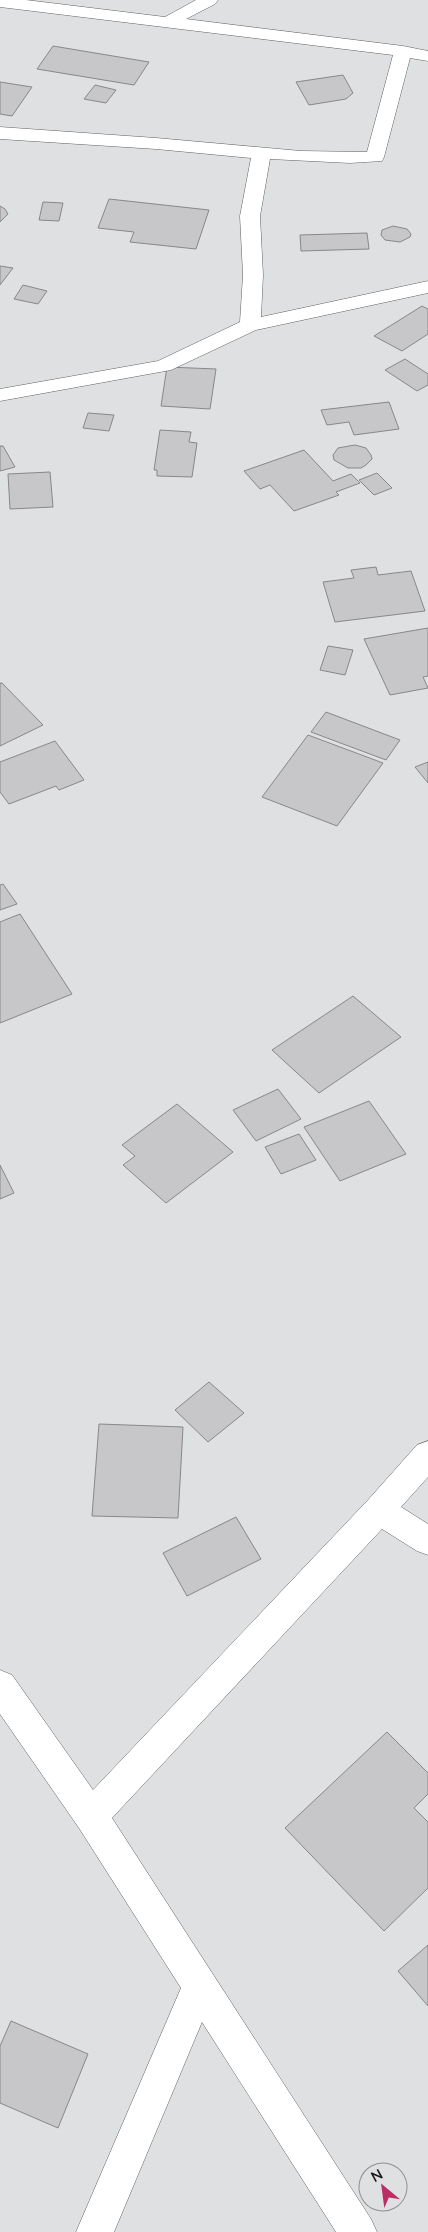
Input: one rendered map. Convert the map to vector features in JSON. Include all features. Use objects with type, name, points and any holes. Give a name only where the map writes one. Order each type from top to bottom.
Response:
[{"type":"street","points":[[168,22],[209,0]]},
{"type":"street","points":[[0,2],[403,51],[428,56]]},
{"type":"street","points":[[0,133],[179,145],[261,155],[343,158],[375,156],[403,51]]},
{"type":"street","points":[[250,325],[253,275],[250,216],[261,155]]},
{"type":"street","points":[[0,395],[164,366],[250,325],[428,287]]},
{"type":"street","points":[[91,1816],[379,1510],[428,1455]]},
{"type":"street","points":[[379,1510],[428,1541]]},
{"type":"street","points":[[0,1686],[91,1816],[358,2232]]},
{"type":"street","points":[[95,2232],[200,1986]]},
{"type":"building","points":[[53,46],[149,62],[134,85],[37,69]]},
{"type":"building","points":[[343,75],[353,93],[346,99],[309,105],[296,82]]},
{"type":"building","points":[[0,82],[32,87],[12,116],[0,114]]},
{"type":"building","points":[[95,85],[116,90],[106,103],[84,99]]},
{"type":"building","points":[[109,199],[209,210],[196,249],[130,242],[134,232],[98,228]]},
{"type":"building","points":[[43,202],[63,203],[59,221],[39,220]]},
{"type":"building","points":[[0,206],[8,214],[0,222]]},
{"type":"building","points":[[393,226],[407,229],[411,234],[410,237],[400,242],[385,240],[381,235],[382,230]]},
{"type":"building","points":[[367,233],[369,249],[301,251],[300,235]]},
{"type":"building","points":[[0,266],[13,268],[0,285]]},
{"type":"building","points":[[23,285],[47,291],[38,304],[14,299]]},
{"type":"building","points":[[422,306],[428,309],[428,334],[402,351],[374,336]]},
{"type":"building","points":[[405,359],[428,374],[428,385],[417,391],[385,370]]},
{"type":"building","points":[[167,367],[216,369],[210,409],[161,406]]},
{"type":"building","points":[[389,402],[399,429],[354,435],[349,422],[327,425],[321,410]]},
{"type":"building","points":[[88,413],[114,415],[109,431],[83,428]]},
{"type":"building","points":[[160,430],[191,432],[189,442],[197,443],[192,477],[157,476],[157,470],[154,470]]},
{"type":"building","points":[[355,445],[366,448],[371,455],[372,459],[366,465],[361,468],[348,468],[334,460],[333,455],[338,448]]},
{"type":"building","points":[[0,446],[3,446],[15,467],[0,471]]},
{"type":"building","points":[[304,450],[333,481],[351,474],[360,483],[336,492],[339,495],[294,511],[270,485],[260,489],[244,471]]},
{"type":"building","points":[[50,472],[53,507],[10,509],[8,474]]},
{"type":"building","points":[[377,473],[392,488],[374,495],[359,480]]},
{"type":"building","points":[[376,567],[378,575],[411,571],[425,611],[335,622],[323,582],[354,578],[351,570]]},
{"type":"building","points":[[428,628],[428,676],[423,677],[428,688],[390,695],[364,639]]},
{"type":"building","points":[[328,646],[353,650],[345,675],[320,670]]},
{"type":"building","points":[[0,683],[43,725],[0,746]]},
{"type":"building","points":[[326,712],[400,740],[386,760],[311,732]]},
{"type":"building","points":[[308,735],[383,763],[337,826],[262,797]]},
{"type":"building","points":[[55,741],[84,780],[59,790],[56,786],[9,804],[0,792],[0,762]]},
{"type":"building","points":[[428,762],[428,783],[415,767]]},
{"type":"building","points":[[3,884],[17,904],[0,910],[0,885]]},
{"type":"building","points":[[20,914],[72,994],[0,1023],[0,922]]},
{"type":"building","points":[[353,996],[401,1037],[319,1093],[272,1050]]},
{"type":"building","points":[[278,1089],[301,1119],[256,1141],[233,1110]]},
{"type":"building","points":[[369,1101],[406,1154],[340,1181],[304,1127]]},
{"type":"building","points":[[177,1104],[233,1152],[166,1203],[123,1165],[135,1156],[122,1145]]},
{"type":"building","points":[[299,1134],[316,1160],[281,1174],[265,1147]]},
{"type":"building","points":[[0,1165],[14,1193],[0,1199]]},
{"type":"building","points":[[209,1382],[244,1413],[208,1442],[175,1410]]},
{"type":"building","points":[[99,1424],[183,1427],[178,1518],[92,1516]]},
{"type":"building","points":[[236,1517],[261,1559],[187,1596],[163,1553]]},
{"type":"building","points":[[387,1732],[428,1773],[428,1794],[414,1808],[428,1822],[428,1888],[384,1931],[285,1828]]},
{"type":"building","points":[[428,1945],[428,2006],[398,1971]]},
{"type":"building","points":[[11,2021],[88,2054],[58,2128],[0,2103],[0,2046]]}]
